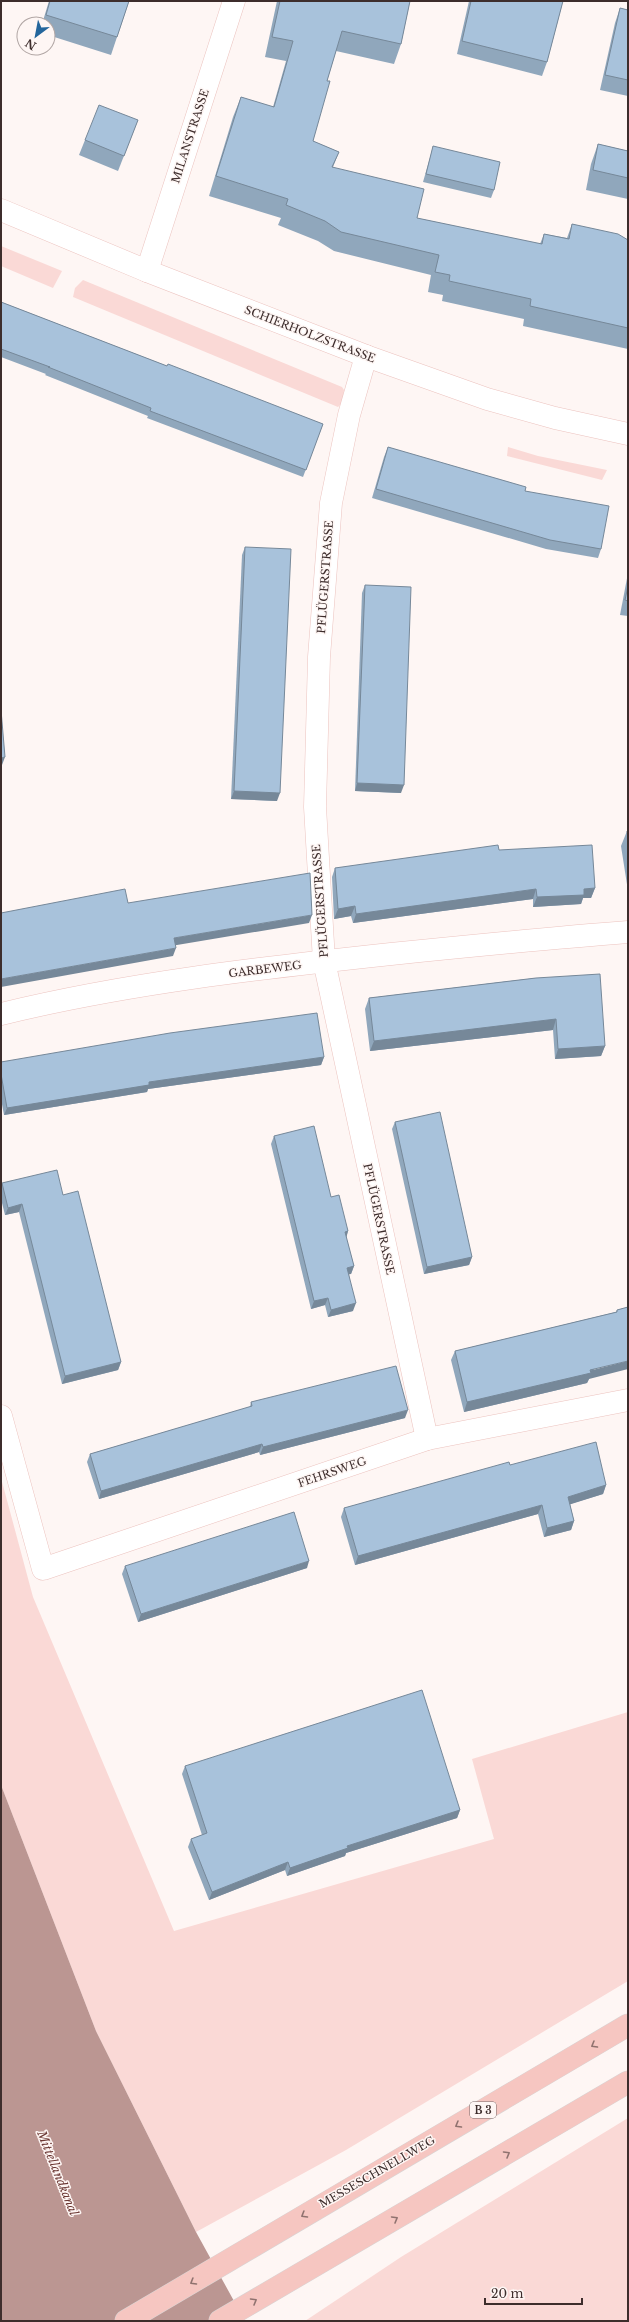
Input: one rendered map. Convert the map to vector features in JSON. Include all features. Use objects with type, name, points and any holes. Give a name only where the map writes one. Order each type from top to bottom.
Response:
[{"type":"highway","name":"MESSESCHNELLWEG","points":[[126,2321],[628,2025]]},
{"type":"highway","points":[[220,2321],[628,2082]]},
{"type":"street","name":"MILANSTRASSE","points":[[146,271],[234,1]]},
{"type":"street","name":"SCHIERHOLZSTRASSE","points":[[1,210],[146,271],[366,356],[487,399],[555,418],[628,434]]},
{"type":"street","name":"PFLÜGERSTRASSE","points":[[366,356],[350,414],[331,503],[320,649],[315,807],[324,961],[427,1439]]},
{"type":"street","name":"GARBEWEG","points":[[1,1014],[54,1001],[214,975],[324,961],[628,932]]},
{"type":"street","name":"FEHRSWEG","points":[[1,1416],[43,1569],[427,1439],[628,1400]]},
{"type":"shaded area","points":[[1,246],[62,271],[53,288],[1,266]]},
{"type":"shaded area","points":[[83,280],[342,387],[344,390],[342,403],[338,407],[73,297],[75,288]]},
{"type":"shaded area","points":[[508,447],[538,456],[607,470],[602,480],[507,456]]},
{"type":"shaded area","points":[[1,1478],[33,1597],[174,1931],[494,1839],[472,1759],[628,1712],[628,1981],[346,2150],[196,2232],[96,2031],[1,1785]]},
{"type":"shaded area","points":[[628,2118],[628,2321],[305,2321],[401,2257]]},
{"type":"water","name":"Mittellandkanal","points":[[1,1785],[96,2031],[196,2232],[245,2321],[1,2321]]},
{"type":"building","points":[[50,1],[129,1],[117,37],[56,18],[56,16],[46,15]]},
{"type":"building","points":[[280,1],[410,1],[401,44],[342,31],[327,81],[330,81],[313,141],[339,152],[332,167],[424,189],[417,218],[542,244],[544,234],[569,239],[572,224],[618,234],[628,240],[628,328],[530,306],[531,299],[449,281],[450,275],[435,272],[439,255],[341,232],[325,221],[286,205],[288,199],[216,176],[241,97],[274,107],[293,41],[272,37]]},
{"type":"building","points":[[471,1],[563,1],[547,62],[462,41]]},
{"type":"building","points":[[620,8],[628,10],[628,80],[605,75]]},
{"type":"building","points":[[99,105],[138,120],[124,156],[85,140]]},
{"type":"building","points":[[598,144],[628,151],[628,178],[593,170]]},
{"type":"building","points":[[433,146],[500,162],[494,190],[426,174]]},
{"type":"building","points":[[1,302],[323,424],[306,470],[150,411],[151,408],[1,349]]},
{"type":"building","points":[[388,447],[526,487],[525,491],[609,506],[601,549],[550,540],[376,489]]},
{"type":"building","points":[[245,547],[291,549],[280,793],[234,791]]},
{"type":"building","points":[[365,585],[411,587],[404,785],[357,783]]},
{"type":"building","points":[[628,586],[628,601],[625,600]]},
{"type":"building","points":[[1,710],[5,757],[1,758]]},
{"type":"building","points":[[498,845],[499,850],[592,845],[595,888],[584,889],[584,895],[537,897],[536,889],[356,914],[355,906],[338,909],[335,868]]},
{"type":"building","points":[[310,873],[312,915],[174,938],[176,948],[1,979],[1,913],[125,889],[128,903]]},
{"type":"building","points":[[600,974],[605,1046],[558,1049],[556,1019],[374,1041],[369,998],[536,978]]},
{"type":"building","points":[[317,1013],[324,1057],[149,1082],[149,1085],[7,1108],[1,1074],[1,1062],[170,1033]]},
{"type":"building","points":[[440,1112],[472,1257],[427,1267],[395,1122]]},
{"type":"building","points":[[314,1126],[331,1197],[339,1195],[348,1231],[345,1232],[354,1266],[347,1268],[356,1303],[331,1310],[328,1298],[314,1301],[274,1136]]},
{"type":"building","points":[[57,1170],[63,1195],[78,1191],[121,1362],[65,1376],[22,1204],[8,1208],[2,1183]]},
{"type":"building","points":[[628,1307],[628,1361],[590,1370],[591,1373],[467,1402],[455,1351],[617,1312],[617,1310]]},
{"type":"building","points":[[396,1366],[408,1410],[263,1447],[262,1444],[101,1491],[90,1454],[252,1406],[251,1402]]},
{"type":"building","points":[[596,1442],[606,1485],[568,1497],[574,1521],[547,1528],[542,1505],[358,1556],[344,1508],[509,1462],[510,1465]]},
{"type":"building","points":[[294,1512],[309,1561],[141,1614],[125,1566]]},
{"type":"building","points":[[422,1690],[460,1810],[347,1846],[348,1848],[290,1868],[288,1862],[212,1892],[191,1839],[207,1833],[185,1766]]}]
